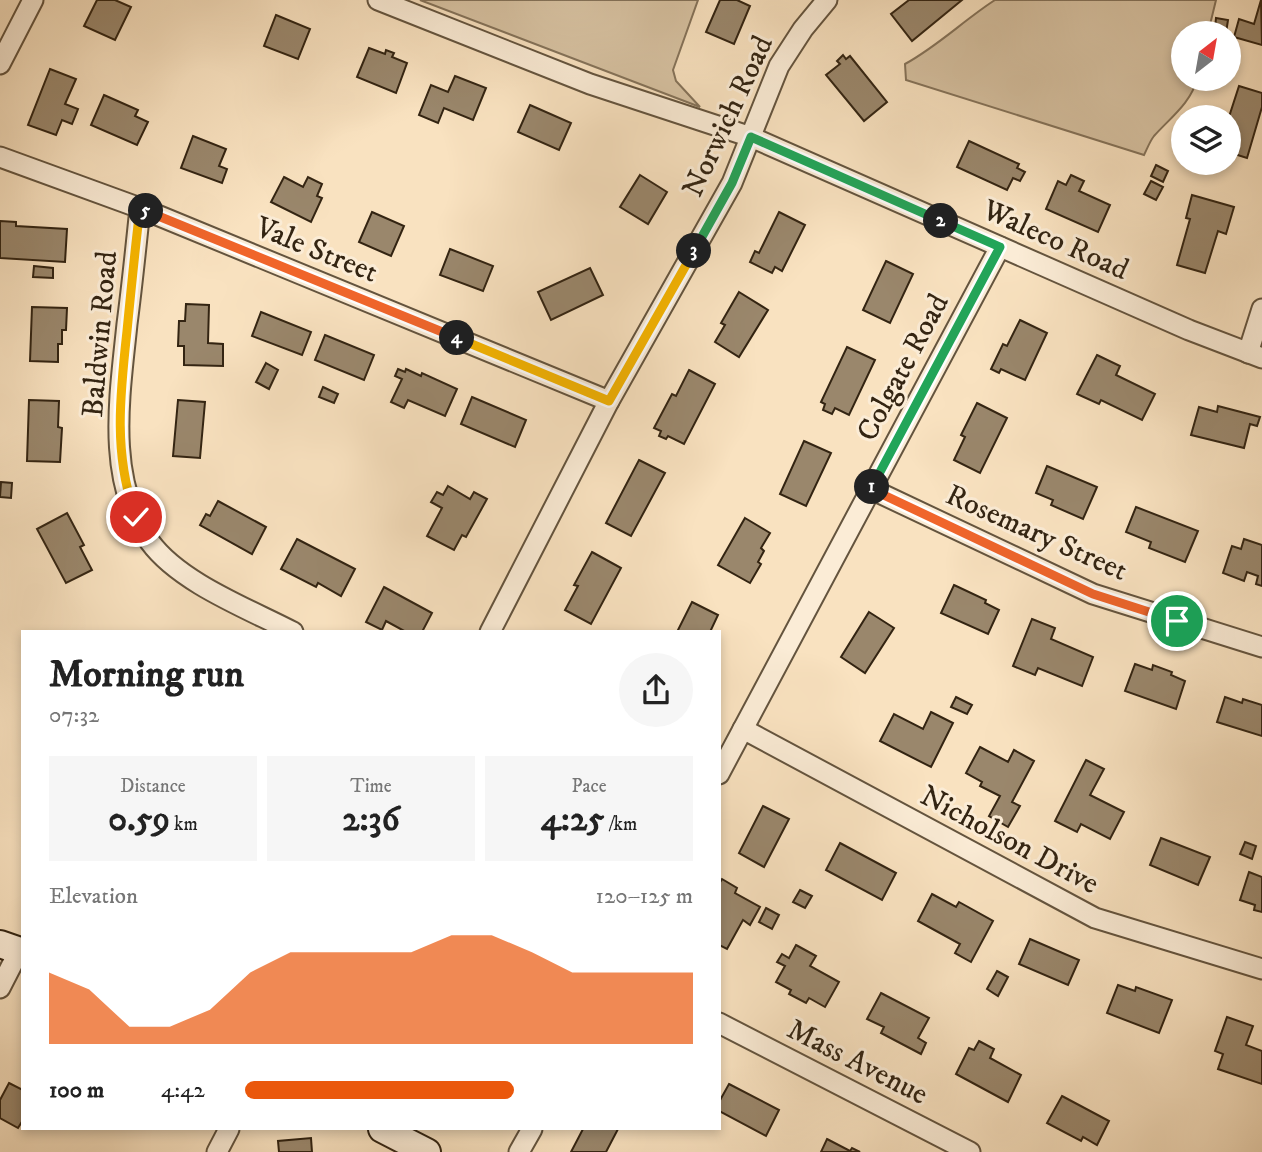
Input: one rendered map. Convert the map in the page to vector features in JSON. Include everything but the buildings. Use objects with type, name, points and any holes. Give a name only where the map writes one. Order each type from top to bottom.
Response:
[{"type":"main road","points":[[384,1130],[427,1152]]},
{"type":"street","points":[[0,64],[33,0]]},
{"type":"street","name":"Waleco Road","points":[[378,0],[590,84],[751,137],[1189,330],[1255,355]]},
{"type":"street","name":"Norwich Road","points":[[491,630],[609,401],[732,183],[779,66],[803,29],[827,0]]},
{"type":"street","name":"Vale Street","points":[[0,157],[140,208],[609,401]]},
{"type":"street","name":"Baldwin Road","points":[[140,208],[120,395],[121,458],[127,493],[150,542],[167,559],[210,589],[289,630]]},
{"type":"street","name":"Colgate Road","points":[[721,770],[1000,247]]},
{"type":"street","points":[[1255,355],[1262,309]]},
{"type":"street","name":"Rosemary Street","points":[[871,489],[1093,594],[1262,647]]},
{"type":"street","name":"Nicholson Drive","points":[[743,729],[1095,918],[1262,969]]},
{"type":"street","points":[[0,988],[14,949]]},
{"type":"street","name":"Mass Avenue","points":[[721,1024],[970,1152]]},
{"type":"street","points":[[216,1152],[228,1130]]},
{"type":"street","points":[[519,1152],[531,1130]]},
{"type":"shaded area","points":[[420,0],[698,0],[673,70],[676,81],[700,107]]},
{"type":"shaded area","points":[[995,0],[1216,0],[1211,21],[1171,21],[1171,91],[1192,91],[1183,105],[1171,105],[1171,118],[1154,136],[1144,155],[906,80],[905,64]]},
{"type":"route","points":[[136,517],[127,493],[121,458],[120,395],[140,208],[609,401],[732,183],[751,137],[1000,247],[871,489],[1093,594],[1177,621]]}]
